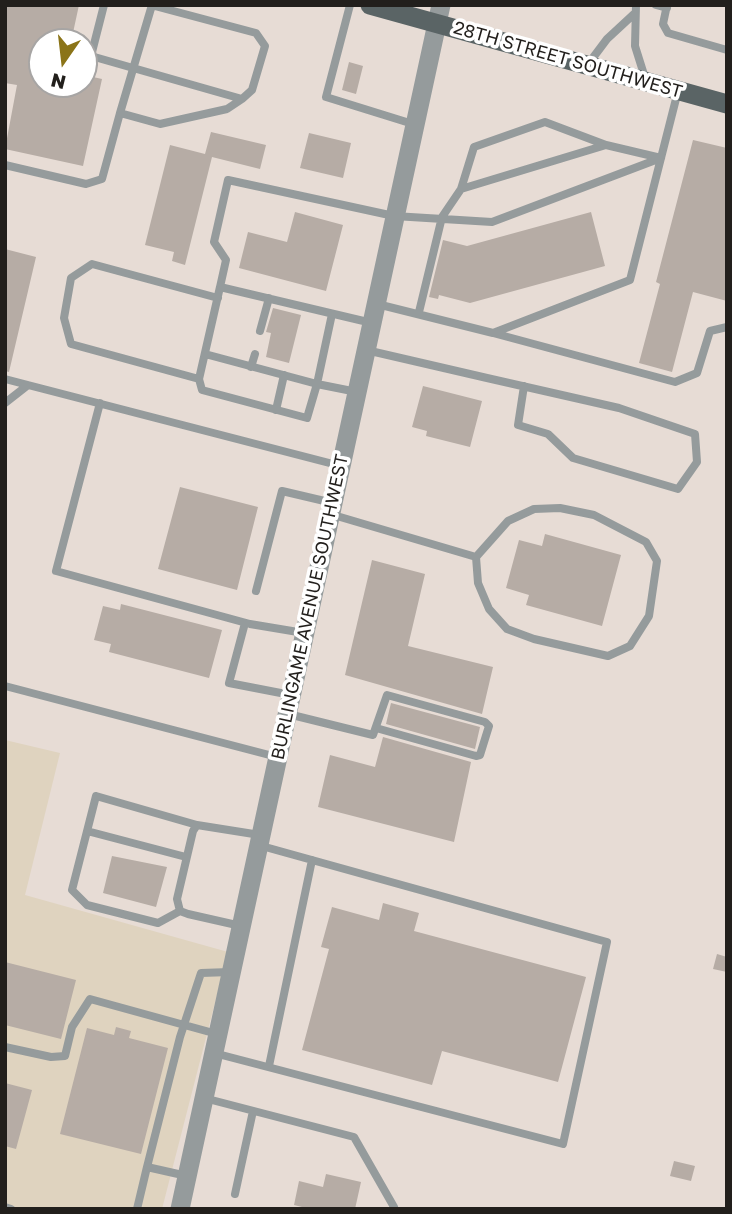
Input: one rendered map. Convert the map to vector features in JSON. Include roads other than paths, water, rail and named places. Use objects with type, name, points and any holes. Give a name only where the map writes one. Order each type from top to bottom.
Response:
[{"type":"main road","name":"28TH STREET SOUTHWEST","points":[[370,5],[439,15],[587,66],[727,104]]},
{"type":"street","name":"BURLINGAME AVENUE SOUTHWEST","points":[[180,1209],[439,15]]},
{"type":"lane","points":[[104,5],[91,56],[242,99]]},
{"type":"lane","points":[[5,165],[86,184],[102,179],[131,68],[152,5],[257,33],[265,46],[252,90],[227,109],[160,124],[120,113]]},
{"type":"lane","points":[[350,5],[326,97],[415,125]]},
{"type":"lane","points":[[656,5],[667,7],[663,24],[668,33],[727,50]]},
{"type":"lane","points":[[587,66],[607,39],[635,10]]},
{"type":"lane","points":[[635,10],[635,46],[647,82]]},
{"type":"lane","points":[[493,333],[630,281],[678,91]]},
{"type":"lane","points":[[419,312],[442,217],[461,188],[474,146],[545,122],[606,145],[661,158]]},
{"type":"lane","points":[[461,188],[606,145]]},
{"type":"lane","points":[[332,314],[307,418],[202,390],[199,379],[226,260],[214,242],[228,180],[394,216],[492,222],[661,158]]},
{"type":"lane","points":[[199,379],[71,344],[64,318],[71,278],[92,264],[218,298]]},
{"type":"lane","points":[[220,287],[372,323]]},
{"type":"lane","points":[[260,331],[269,298]]},
{"type":"lane","points":[[377,304],[419,312],[675,382],[697,373],[709,331],[727,327]]},
{"type":"lane","points":[[366,350],[524,386],[619,408],[695,434],[697,462],[678,489],[573,458],[548,434],[518,425],[524,386]]},
{"type":"lane","points":[[205,354],[357,392]]},
{"type":"lane","points":[[251,367],[255,354]]},
{"type":"lane","points":[[276,411],[284,375]]},
{"type":"lane","points":[[5,379],[341,466]]},
{"type":"lane","points":[[5,403],[28,385]]},
{"type":"lane","points":[[100,403],[56,571],[245,623],[304,633]]},
{"type":"lane","points":[[256,591],[282,491],[476,557]]},
{"type":"lane","points":[[560,508],[594,515],[646,542],[657,561],[649,616],[631,646],[608,656],[534,639],[507,629],[489,609],[478,583],[476,557],[508,521],[534,509],[560,508]]},
{"type":"lane","points":[[245,623],[229,683],[372,735],[387,695],[485,722],[489,726],[480,755],[476,756],[376,728]]},
{"type":"lane","points":[[5,686],[277,757]]},
{"type":"lane","points":[[5,1047],[51,1057],[65,1056],[72,1027],[90,999],[185,1026],[269,1066],[563,1144],[607,942],[313,860],[259,840],[96,796],[72,890],[87,905],[158,923],[180,911],[241,926]]},
{"type":"lane","points":[[180,911],[177,900],[186,857],[197,825]]},
{"type":"lane","points":[[87,831],[186,857]]},
{"type":"lane","points":[[269,1066],[313,860]]},
{"type":"lane","points":[[137,1209],[201,973],[231,972]]},
{"type":"lane","points":[[204,1098],[354,1137],[394,1207]]},
{"type":"lane","points":[[235,1194],[253,1111]]},
{"type":"lane","points":[[147,1167],[187,1176]]},
{"type":"lane","points":[[5,1207],[11,1209]]}]
